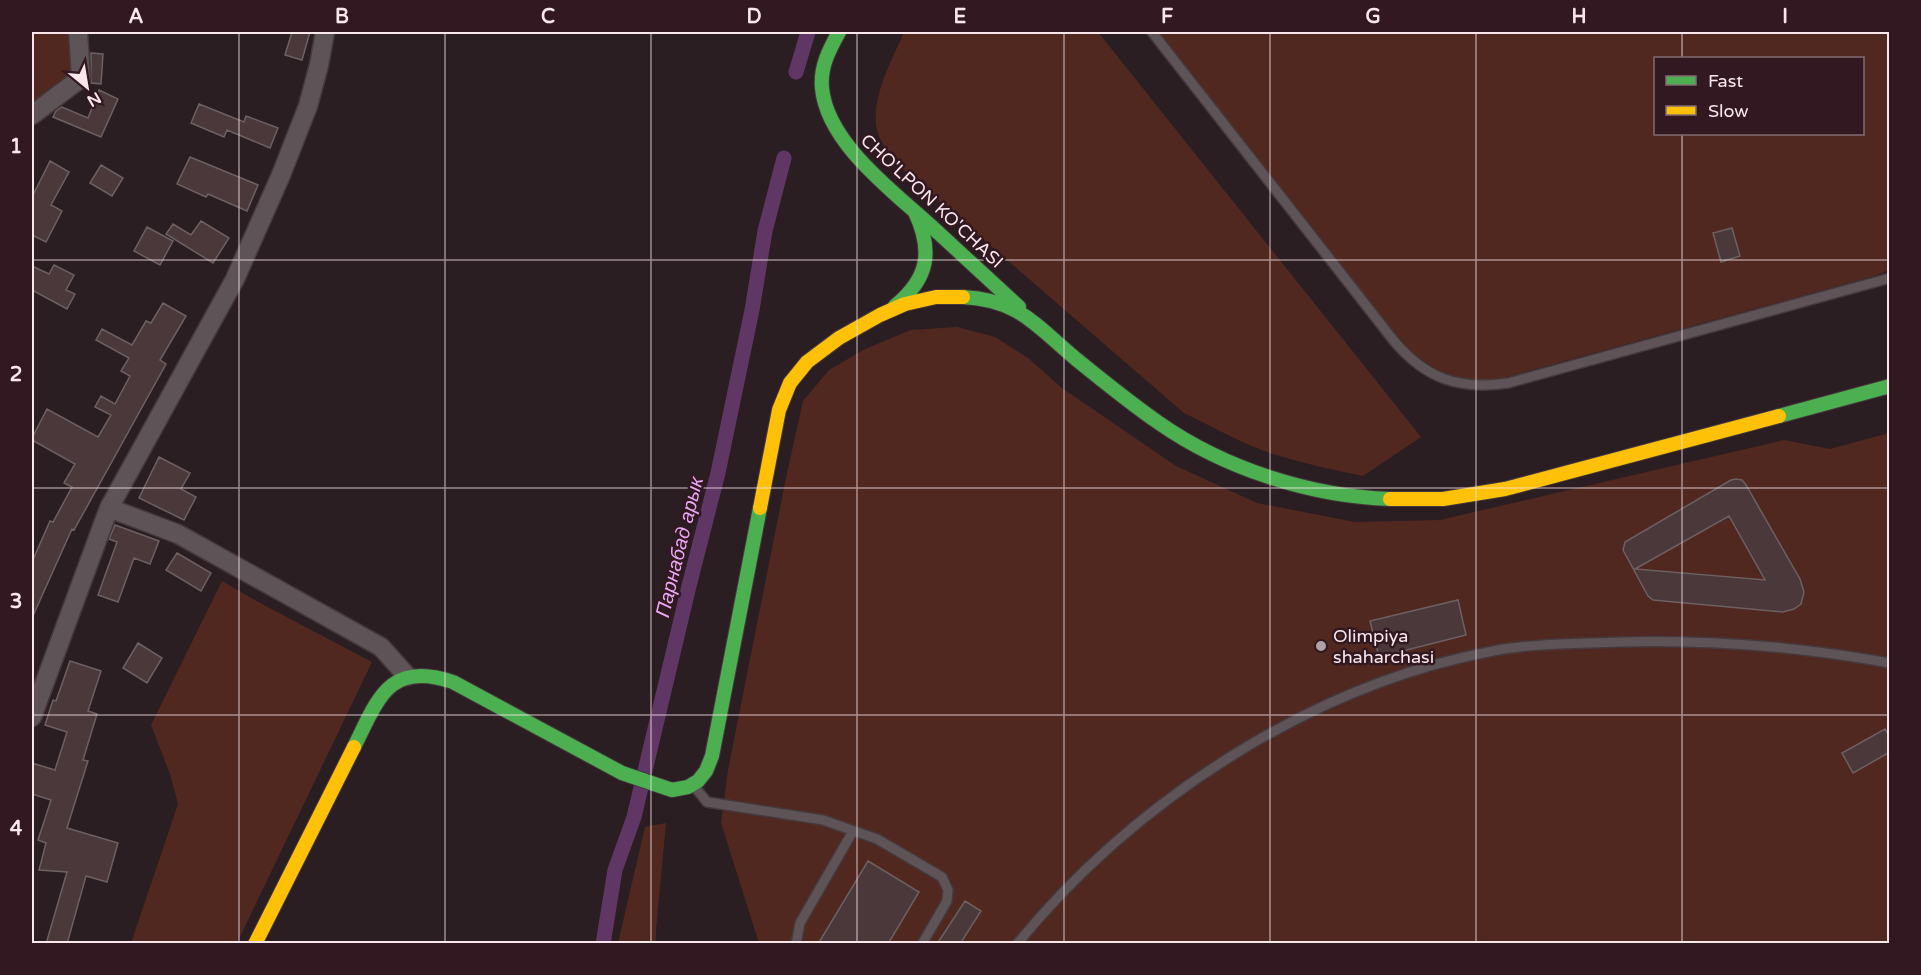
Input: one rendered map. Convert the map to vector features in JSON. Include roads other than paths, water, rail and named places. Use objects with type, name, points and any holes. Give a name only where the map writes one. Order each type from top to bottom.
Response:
[{"type":"main road","name":"CHO'LPON KO'CHASI","points":[[839,32],[827,55],[822,74],[823,96],[826,109],[847,146],[1076,359],[1134,406],[1196,446],[1230,463],[1265,475],[1330,492],[1380,499],[1422,501],[1501,491],[1890,386]]},
{"type":"main road","points":[[255,944],[373,707],[386,689],[407,676],[430,675],[453,682],[622,773],[656,785],[672,790],[693,784],[702,776],[712,756],[779,410],[785,391],[801,367],[814,353],[890,310],[915,289],[926,263],[926,248],[924,233],[911,207]]},
{"type":"main road","points":[[890,310],[926,299],[962,296],[997,303],[1031,318]]},
{"type":"street","points":[[32,116],[81,78],[78,32]]},
{"type":"street","points":[[32,717],[109,508],[235,279],[281,176],[308,106],[325,32]]},
{"type":"street","points":[[109,508],[178,534],[371,641],[381,647],[407,676]]},
{"type":"lane","points":[[1152,32],[1402,351],[1425,369],[1451,381],[1479,386],[1508,382],[1890,278]]},
{"type":"lane","points":[[1017,944],[1063,892],[1113,846],[1166,801],[1231,756],[1298,719],[1361,689],[1423,669],[1493,651],[1551,645],[1635,641],[1696,641],[1756,646],[1890,663]]},
{"type":"lane","points":[[693,784],[707,802],[823,820],[877,839],[942,877],[949,896],[945,907],[922,944]]},
{"type":"lane","points":[[796,944],[800,923],[853,831]]},
{"type":"waterway","name":"Парнабад арык","points":[[796,72],[808,32]]},
{"type":"waterway","name":"Парнабад арык","points":[[603,944],[615,870],[634,817],[718,473],[752,310],[765,231],[784,158]]},
{"type":"place","name":"Olimpiya shaharchasi","points":[[1321,646]]}]
